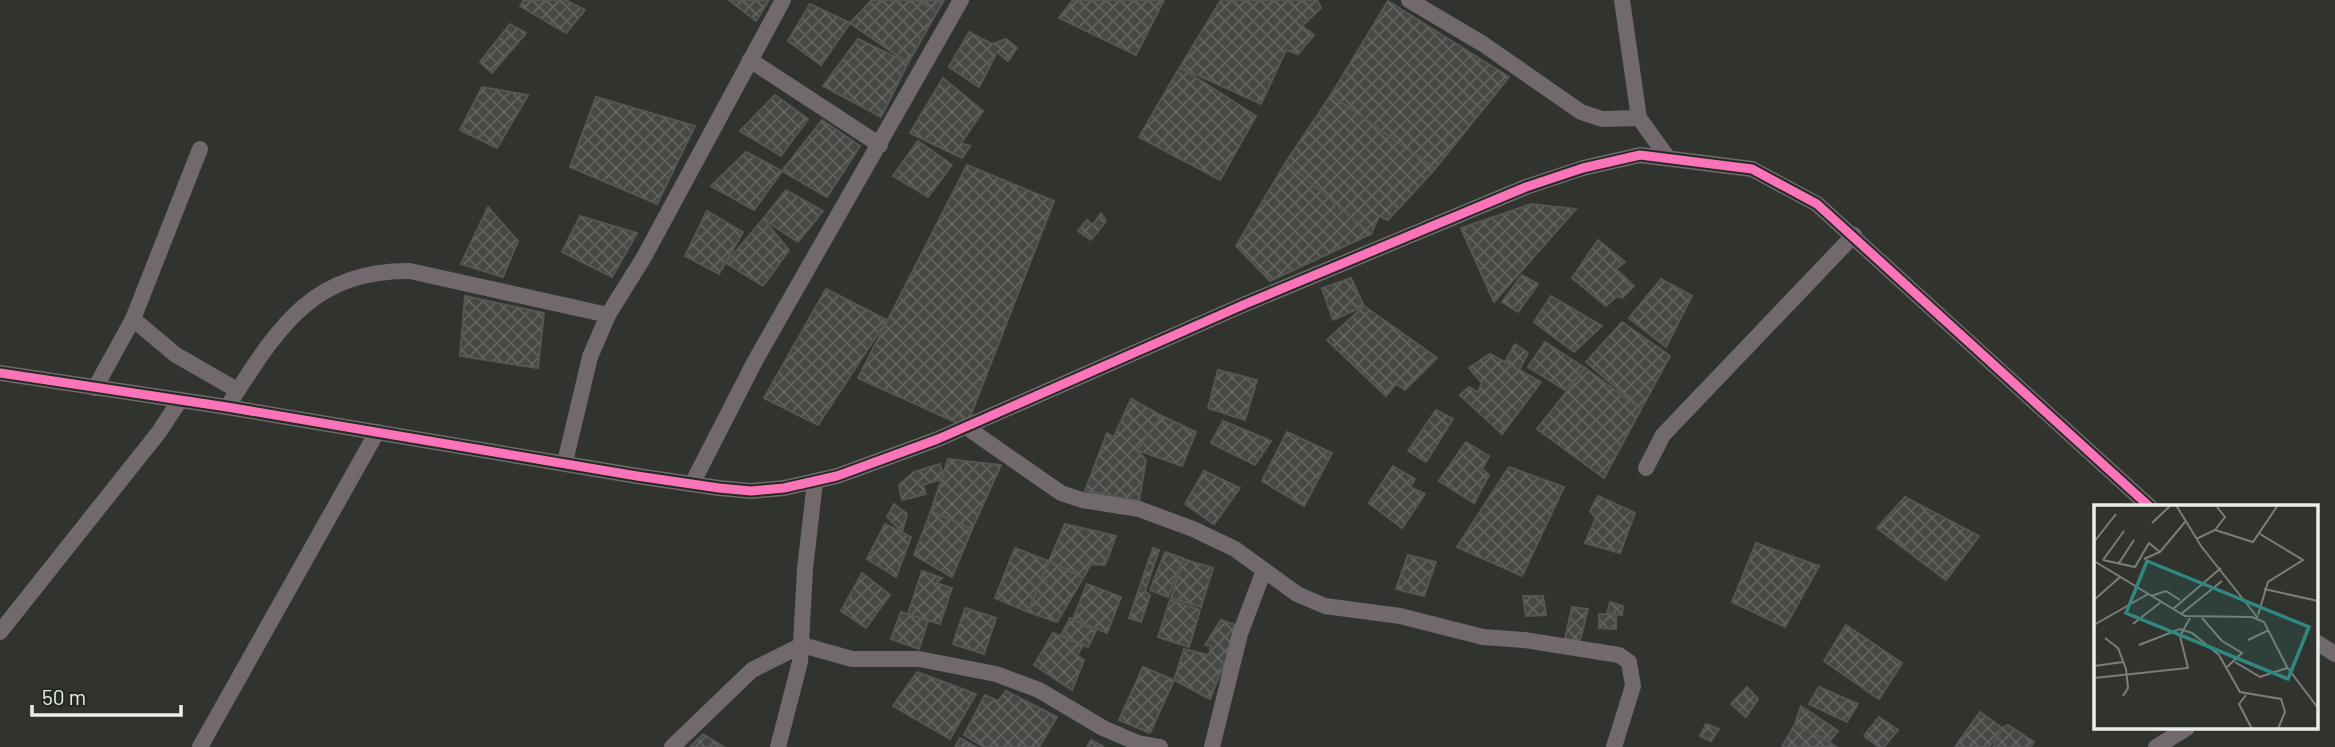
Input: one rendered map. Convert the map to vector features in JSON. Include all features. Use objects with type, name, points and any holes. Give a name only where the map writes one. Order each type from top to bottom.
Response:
[{"type":"street","points":[[565,462],[590,358],[608,316],[644,257],[783,0]]},
{"type":"street","points":[[692,484],[755,360],[961,0]]},
{"type":"street","points":[[1409,0],[1483,44],[1580,112],[1602,119],[1639,118]]},
{"type":"street","points":[[1622,0],[1639,118],[1668,158]]},
{"type":"street","points":[[750,60],[880,145]]},
{"type":"street","points":[[95,388],[133,318],[200,149]]},
{"type":"street","points":[[0,373],[227,407],[692,484],[751,491],[815,482],[966,427],[1243,305],[1526,187],[1583,168],[1640,155],[1752,169],[1817,204],[2148,505]]},
{"type":"street","points":[[1646,468],[1672,426],[1854,235]]},
{"type":"street","points":[[227,407],[274,336],[295,311],[338,283],[381,271],[410,271],[608,316]]},
{"type":"street","points":[[133,318],[176,355],[237,390]]},
{"type":"street","points":[[0,632],[152,441],[180,400]]},
{"type":"street","points":[[966,427],[1061,494],[1139,509],[1193,529],[1235,549],[1297,594],[1325,606],[1400,615],[1483,637],[1524,639],[1619,656],[1629,662],[1633,686],[1614,747]]},
{"type":"street","points":[[200,747],[377,432]]},
{"type":"street","points":[[778,747],[802,645],[805,569],[815,482]]},
{"type":"street","points":[[1212,747],[1240,634],[1264,570]]},
{"type":"street","points":[[2318,643],[2335,654]]},
{"type":"street","points":[[672,747],[752,670],[802,645],[852,659],[919,659],[996,674],[1040,690],[1103,728],[1138,743],[1160,747]]},
{"type":"street","points":[[2156,747],[2185,730]]},
{"type":"building","points":[[524,0],[565,0],[585,10],[566,33],[520,6]]},
{"type":"building","points":[[729,0],[769,0],[756,21]]},
{"type":"building","points":[[872,0],[917,0],[937,12],[908,63],[850,23]]},
{"type":"building","points":[[917,0],[944,0],[937,12]]},
{"type":"building","points":[[1073,0],[1164,0],[1136,55],[1059,18]]},
{"type":"building","points":[[1221,0],[1317,0],[1321,8],[1302,26],[1314,35],[1298,54],[1286,50],[1261,104],[1180,67]]},
{"type":"building","points":[[1388,1],[1509,77],[1435,169],[1331,95]]},
{"type":"building","points":[[810,4],[850,23],[821,65],[788,41]]},
{"type":"building","points":[[510,24],[526,33],[492,73],[480,62]]},
{"type":"building","points":[[969,32],[992,44],[1006,39],[1017,48],[1008,61],[997,52],[979,87],[949,67]]},
{"type":"building","points":[[858,39],[908,63],[881,117],[823,86]]},
{"type":"building","points":[[1180,67],[1256,116],[1220,180],[1139,137]]},
{"type":"building","points":[[943,78],[983,111],[961,143],[970,146],[962,158],[910,133]]},
{"type":"building","points":[[482,87],[528,95],[497,148],[460,130]]},
{"type":"building","points":[[775,95],[808,119],[781,156],[740,131]]},
{"type":"building","points":[[1331,95],[1435,169],[1388,220],[1379,216],[1371,234],[1286,162]]},
{"type":"building","points":[[596,97],[695,126],[657,204],[570,167]]},
{"type":"building","points":[[822,120],[860,146],[827,197],[782,171]]},
{"type":"building","points":[[918,141],[952,165],[928,197],[893,176]]},
{"type":"building","points":[[746,152],[782,171],[754,210],[711,186]]},
{"type":"building","points":[[1286,162],[1371,234],[1270,281],[1236,246]]},
{"type":"building","points":[[967,165],[1054,201],[966,427],[858,378]]},
{"type":"building","points":[[786,190],[823,211],[798,242],[763,219]]},
{"type":"building","points":[[1531,204],[1576,209],[1494,302],[1461,228]]},
{"type":"building","points":[[488,207],[518,241],[503,277],[461,264]]},
{"type":"building","points":[[707,211],[743,232],[719,274],[685,256]]},
{"type":"building","points":[[1101,213],[1106,221],[1091,240],[1078,231],[1087,220],[1093,225]]},
{"type":"building","points":[[580,216],[637,233],[612,277],[562,252]]},
{"type":"building","points":[[763,219],[789,250],[763,286],[726,263]]},
{"type":"building","points":[[1598,240],[1625,262],[1616,269],[1634,286],[1622,298],[1617,296],[1606,306],[1572,278]]},
{"type":"building","points":[[1522,275],[1538,284],[1518,312],[1502,302]]},
{"type":"building","points":[[1351,278],[1364,306],[1333,320],[1322,288]]},
{"type":"building","points":[[1661,279],[1692,296],[1666,347],[1629,318]]},
{"type":"building","points":[[826,289],[887,320],[818,425],[764,398]]},
{"type":"building","points":[[465,296],[544,313],[538,368],[460,356]]},
{"type":"building","points":[[1551,296],[1602,326],[1574,352],[1534,322]]},
{"type":"building","points":[[1364,306],[1437,358],[1405,390],[1396,384],[1386,396],[1327,340]]},
{"type":"building","points":[[1622,322],[1670,356],[1641,409],[1586,362]]},
{"type":"building","points":[[1545,342],[1585,368],[1565,390],[1528,367]]},
{"type":"building","points":[[1515,344],[1528,353],[1519,370],[1505,362]]},
{"type":"building","points":[[1490,354],[1541,382],[1502,434],[1460,395],[1469,387],[1478,392],[1482,383],[1469,368]]},
{"type":"building","points":[[1585,368],[1641,409],[1604,478],[1537,429]]},
{"type":"building","points":[[1218,370],[1257,380],[1245,420],[1208,408]]},
{"type":"building","points":[[1131,399],[1162,416],[1137,450],[1146,460],[1139,501],[1085,491],[1107,433],[1114,437]]},
{"type":"building","points":[[1436,410],[1453,419],[1426,462],[1408,451]]},
{"type":"building","points":[[1162,416],[1196,432],[1182,466],[1137,450]]},
{"type":"building","points":[[1223,421],[1271,441],[1255,465],[1211,443]]},
{"type":"building","points":[[1287,432],[1332,453],[1304,506],[1262,481]]},
{"type":"building","points":[[1466,442],[1489,456],[1482,469],[1489,475],[1474,503],[1439,481]]},
{"type":"building","points":[[948,459],[1001,465],[972,529],[931,511]]},
{"type":"building","points":[[940,464],[944,478],[923,485],[926,494],[902,500],[899,485],[914,472]]},
{"type":"building","points":[[1393,466],[1415,479],[1410,487],[1425,494],[1402,528],[1369,503]]},
{"type":"building","points":[[1509,467],[1564,487],[1522,576],[1457,547]]},
{"type":"building","points":[[1204,471],[1240,488],[1214,524],[1185,504]]},
{"type":"building","points":[[1598,496],[1635,513],[1620,553],[1585,543],[1596,518],[1590,511]]},
{"type":"building","points":[[1905,497],[1979,536],[1946,580],[1877,528]]},
{"type":"building","points":[[894,504],[907,514],[902,532],[887,517]]},
{"type":"building","points":[[931,511],[972,529],[952,577],[914,555]]},
{"type":"building","points":[[885,524],[911,537],[896,577],[867,559]]},
{"type":"building","points":[[1065,524],[1116,536],[1105,565],[1091,564],[1083,578],[1049,561]]},
{"type":"building","points":[[1756,543],[1819,566],[1785,627],[1732,602]]},
{"type":"building","points":[[1015,548],[1049,561],[1028,612],[995,598]]},
{"type":"building","points":[[1153,548],[1159,550],[1145,591],[1150,595],[1141,622],[1129,618]]},
{"type":"building","points":[[1165,552],[1183,558],[1168,597],[1150,590]]},
{"type":"building","points":[[1408,555],[1436,562],[1424,596],[1396,589]]},
{"type":"building","points":[[1183,559],[1213,568],[1201,607],[1171,598]]},
{"type":"building","points":[[1049,561],[1083,578],[1057,622],[1028,612]]},
{"type":"building","points":[[922,571],[942,578],[936,583],[952,588],[940,624],[908,614]]},
{"type":"building","points":[[862,573],[890,595],[866,628],[841,611]]},
{"type":"building","points":[[1087,584],[1121,597],[1107,633],[1073,619]]},
{"type":"building","points":[[1523,596],[1543,596],[1546,615],[1526,616]]},
{"type":"building","points":[[1170,600],[1200,610],[1189,647],[1158,637]]},
{"type":"building","points":[[1610,602],[1623,606],[1622,615],[1607,614]]},
{"type":"building","points":[[1572,607],[1588,609],[1580,641],[1565,639]]},
{"type":"building","points":[[965,608],[996,618],[984,654],[953,644]]},
{"type":"building","points":[[901,612],[928,621],[919,649],[891,639]]},
{"type":"building","points":[[1599,614],[1616,615],[1616,629],[1599,628]]},
{"type":"building","points":[[1070,618],[1096,631],[1088,647],[1061,635]]},
{"type":"building","points":[[1221,620],[1239,626],[1210,699],[1174,680],[1184,649],[1209,655],[1211,646],[1205,645]]},
{"type":"building","points":[[1846,625],[1902,663],[1879,699],[1824,661]]},
{"type":"building","points":[[1053,633],[1083,645],[1077,655],[1084,660],[1072,690],[1034,665]]},
{"type":"building","points":[[1143,667],[1174,680],[1150,733],[1119,720]]},
{"type":"building","points":[[917,672],[976,694],[950,739],[893,706]]},
{"type":"building","points":[[1747,687],[1758,699],[1746,717],[1731,704]]},
{"type":"building","points":[[1819,687],[1858,704],[1847,722],[1809,704]]},
{"type":"building","points":[[1006,691],[1057,717],[1039,747],[984,747],[964,735],[985,695],[998,701]]},
{"type":"building","points":[[1801,706],[1838,731],[1829,742],[1795,724]]},
{"type":"building","points":[[1980,712],[2002,728],[1989,747],[1955,747]]},
{"type":"building","points":[[1879,717],[1898,730],[1884,747],[1879,747],[1864,736]]},
{"type":"building","points":[[1706,724],[1719,729],[1711,741],[1700,736]]},
{"type":"building","points":[[1795,724],[1829,742],[1835,746],[1782,747]]},
{"type":"building","points":[[2008,725],[2034,742],[2030,747],[1993,747],[2002,728]]},
{"type":"building","points":[[703,734],[724,747],[690,747]]},
{"type":"building","points":[[960,738],[976,747],[955,747]]},
{"type":"building","points":[[1091,740],[1104,747],[1087,747]]},
{"type":"cycle path","points":[[0,373],[227,407],[637,476],[751,491],[784,488],[837,476],[938,439],[1243,305],[1526,187],[1583,168],[1640,155],[1752,169],[1817,204],[2148,505]]}]
